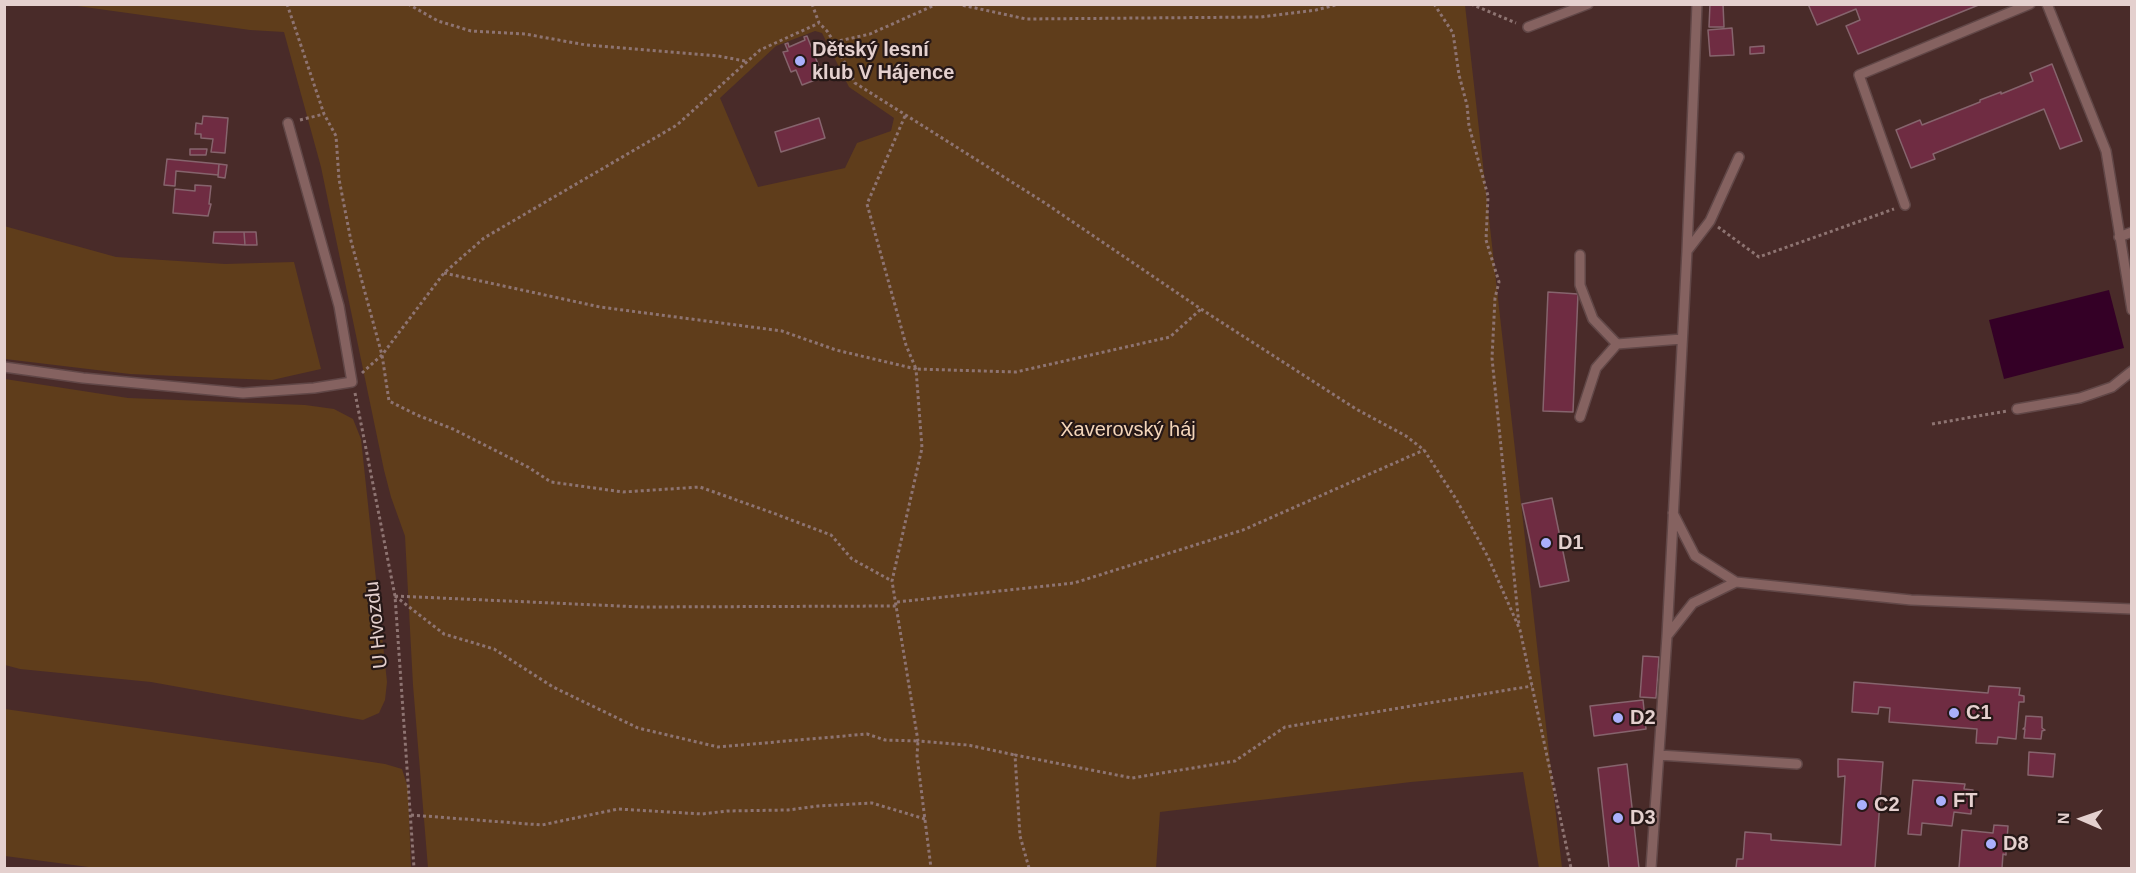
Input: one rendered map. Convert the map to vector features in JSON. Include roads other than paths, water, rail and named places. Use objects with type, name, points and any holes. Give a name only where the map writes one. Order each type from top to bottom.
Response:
[{"type":"lane","points":[[1528,27],[1588,4]]},
{"type":"lane","points":[[1651,868],[1667,636],[1697,4]]},
{"type":"lane","points":[[1905,205],[1859,75],[2030,4]]},
{"type":"lane","points":[[2047,4],[2106,151],[2132,310]]},
{"type":"lane","points":[[4,367],[83,378],[243,393],[314,388],[352,382],[339,306],[288,123]]},
{"type":"lane","points":[[1687,251],[1710,221],[1739,157]]},
{"type":"lane","points":[[2120,237],[2132,232]]},
{"type":"lane","points":[[1580,255],[1580,285],[1593,319],[1617,344]]},
{"type":"lane","points":[[1580,417],[1596,368],[1617,344],[1682,339]]},
{"type":"lane","points":[[2017,409],[2080,398],[2112,387],[2132,371]]},
{"type":"lane","points":[[1672,512],[1695,556],[1736,582],[1911,600],[2132,609]]},
{"type":"lane","points":[[1667,636],[1693,603],[1736,582]]},
{"type":"lane","points":[[1659,755],[1797,764]]},
{"type":"place","name":"Dětský lesní klub V Hájence","points":[[800,61]]},
{"type":"place","name":"D1","points":[[1546,543]]},
{"type":"place","name":"C1","points":[[1954,713]]},
{"type":"place","name":"D2","points":[[1618,718]]},
{"type":"place","name":"FT","points":[[1941,801]]},
{"type":"place","name":"C2","points":[[1862,805]]},
{"type":"place","name":"D3","points":[[1618,818]]},
{"type":"place","name":"D8","points":[[1991,844]]},
{"type":"park label","name":"Xaverovský háj","points":[[1128,430]]}]
